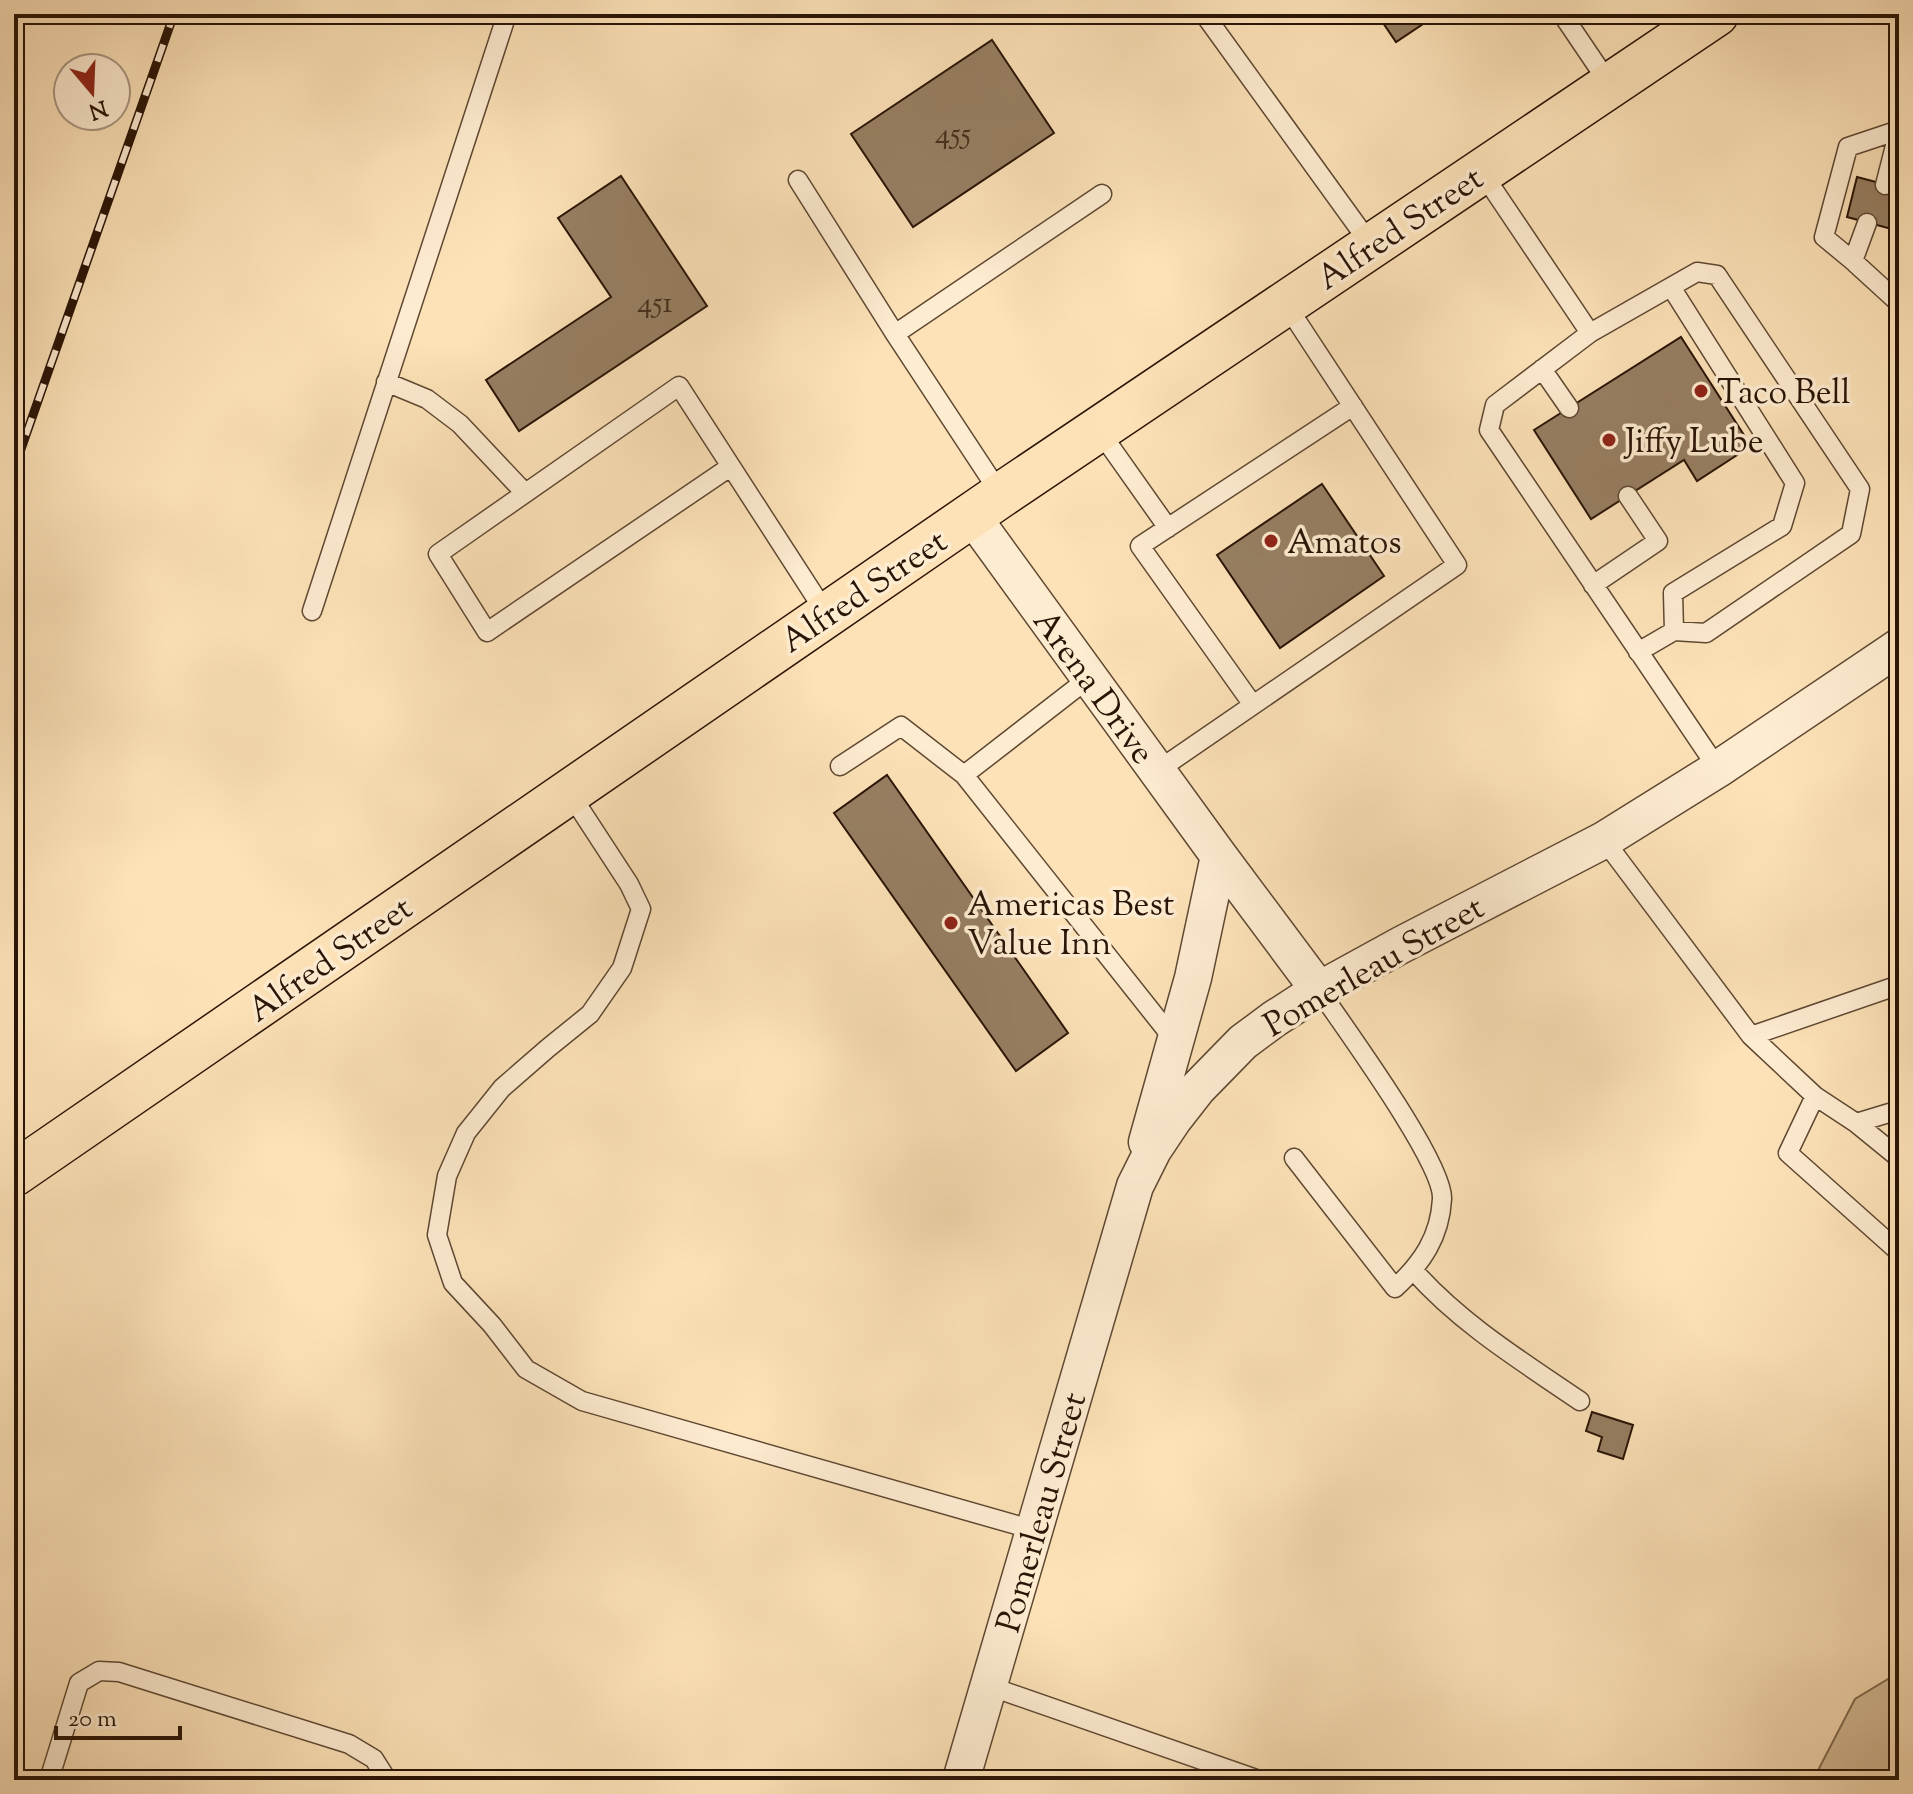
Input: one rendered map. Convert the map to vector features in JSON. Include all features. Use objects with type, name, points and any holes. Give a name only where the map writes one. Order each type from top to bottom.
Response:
[{"type":"main road","name":"Alfred Street","points":[[14,1174],[1098,429],[1716,14]]},
{"type":"street","name":"Arena Drive","points":[[987,505],[1089,678],[1319,990]]},
{"type":"street","name":"Pomerleau Street","points":[[961,1780],[1135,1186],[1173,1120],[1219,1064],[1243,1042],[1319,990],[1478,903],[1604,840],[1718,769],[1899,647]]},
{"type":"street","points":[[1135,1186],[1193,978],[1219,856]]},
{"type":"lane","points":[[312,611],[507,14]]},
{"type":"lane","points":[[1204,14],[1371,245]]},
{"type":"lane","points":[[1562,14],[1610,85]]},
{"type":"lane","points":[[1885,185],[1899,130]]},
{"type":"lane","points":[[1899,130],[1848,147],[1824,237],[1899,303]]},
{"type":"lane","points":[[1481,171],[1590,333]]},
{"type":"lane","points":[[798,180],[895,334],[987,505]]},
{"type":"lane","points":[[895,334],[1102,194]]},
{"type":"lane","points":[[1853,261],[1867,223]]},
{"type":"lane","points":[[1638,652],[1674,631],[1706,633],[1851,534],[1860,489],[1717,275],[1697,272],[1590,333],[1495,405],[1489,430],[1638,652],[1718,769]]},
{"type":"lane","points":[[1671,287],[1795,483],[1782,526],[1673,593],[1674,631]]},
{"type":"lane","points":[[1157,771],[1457,565],[1285,303]]},
{"type":"lane","points":[[1542,369],[1569,408]]},
{"type":"lane","points":[[386,382],[427,399],[460,424],[525,493]]},
{"type":"lane","points":[[730,467],[487,632],[438,554],[679,386],[827,615]]},
{"type":"lane","points":[[1253,705],[1140,546],[1353,406]]},
{"type":"lane","points":[[1098,429],[1168,528]]},
{"type":"lane","points":[[1593,585],[1658,541],[1628,496]]},
{"type":"lane","points":[[964,775],[1089,678]]},
{"type":"lane","points":[[840,766],[901,726],[964,775],[1175,1041]]},
{"type":"lane","points":[[569,792],[629,884],[641,909],[622,968],[590,1014],[502,1088],[466,1133],[447,1176],[437,1235],[453,1283],[492,1325],[526,1369],[582,1401],[1034,1530]]},
{"type":"lane","points":[[1604,840],[1751,1036],[1815,1096],[1856,1123],[1899,1158]]},
{"type":"lane","points":[[1751,1036],[1899,985]]},
{"type":"lane","points":[[1294,1158],[1395,1288],[1414,1271],[1433,1240],[1442,1197],[1437,1175],[1401,1111],[1319,990]]},
{"type":"lane","points":[[1815,1096],[1788,1153],[1899,1252]]},
{"type":"lane","points":[[1856,1123],[1899,1110]]},
{"type":"lane","points":[[1414,1271],[1434,1294],[1458,1314],[1580,1401]]},
{"type":"lane","points":[[49,1780],[79,1683],[99,1671],[119,1672],[349,1744],[374,1759],[385,1780]]},
{"type":"lane","points":[[989,1686],[1259,1780]]},
{"type":"shaded area","points":[[1898,1673],[1899,1780],[1813,1780],[1855,1699]]},
{"type":"building","points":[[1377,14],[1438,14],[1396,42]]},
{"type":"building","points":[[992,40],[1054,133],[913,227],[851,134]]},
{"type":"building","points":[[621,176],[707,306],[519,431],[486,380],[611,297],[558,218]]},
{"type":"building","points":[[1857,177],[1899,188],[1899,231],[1847,217]]},
{"type":"building","points":[[1681,337],[1751,446],[1697,481],[1684,460],[1591,519],[1534,430]]},
{"type":"building","points":[[1322,484],[1384,576],[1280,648],[1217,555]]},
{"type":"building","name":"Americas Best Value Inn","points":[[887,775],[1068,1033],[1016,1071],[834,813]]},
{"type":"building","points":[[1592,1412],[1633,1425],[1623,1459],[1598,1451],[1602,1437],[1586,1431]]},
{"type":"railway","points":[[14,469],[174,14]]},
{"type":"place","name":"Taco Bell","points":[[1701,391]]},
{"type":"place","name":"Jiffy Lube","points":[[1609,440]]},
{"type":"place","name":"Amatos","points":[[1271,541]]},
{"type":"place","name":"Americas Best Value Inn","points":[[951,923]]}]
